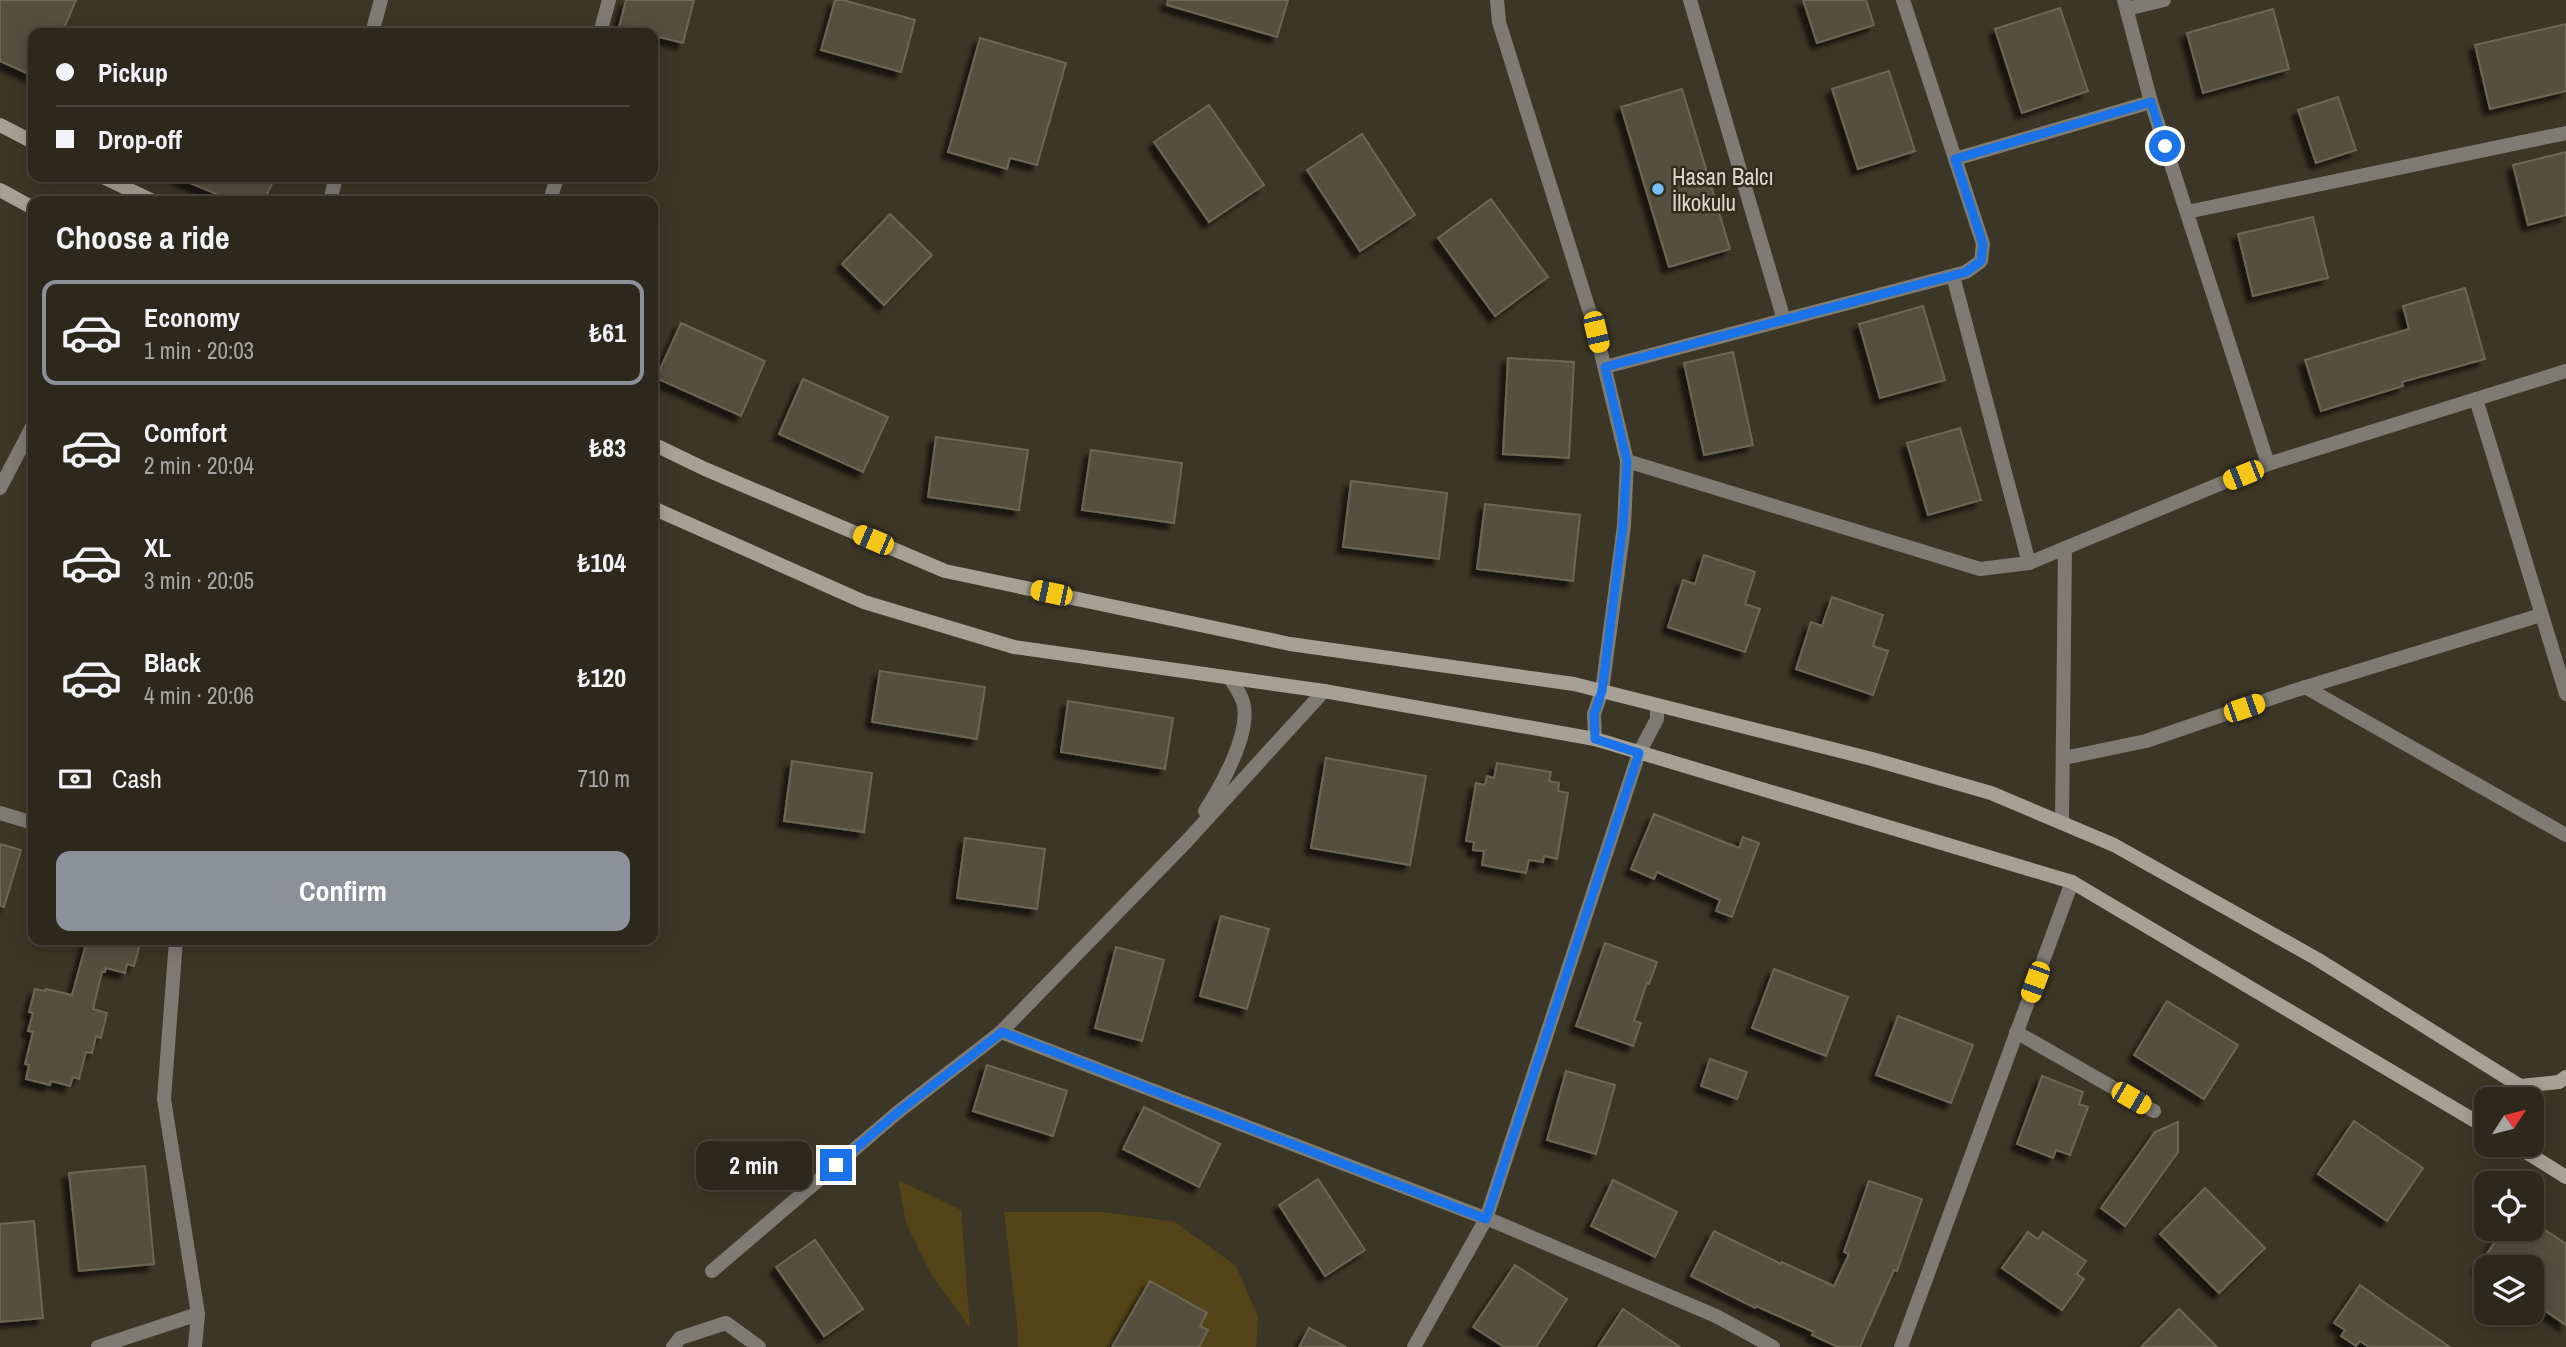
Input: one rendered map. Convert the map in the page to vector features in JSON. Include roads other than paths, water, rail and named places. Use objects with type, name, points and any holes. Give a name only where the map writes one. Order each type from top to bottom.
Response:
[{"type":"main road","points":[[0,125],[28,139]]},
{"type":"main road","points":[[113,182],[143,196]]},
{"type":"main road","points":[[0,190],[28,205]]},
{"type":"main road","points":[[658,446],[945,571],[1290,644],[1574,684],[1872,759],[1991,793],[2113,845],[2318,959],[2520,1086],[2559,1082],[2566,1077]]},
{"type":"main road","points":[[658,510],[864,602],[1014,647],[1324,691],[1595,739],[2072,882],[2474,1120]]},
{"type":"main road","points":[[2534,1157],[2566,1177]]},
{"type":"street","points":[[601,28],[609,0]]},
{"type":"street","points":[[1497,0],[1499,22],[1596,332],[1627,461],[1623,526],[1602,691],[1594,714],[1595,739]]},
{"type":"street","points":[[1690,0],[1784,320]]},
{"type":"street","points":[[1605,367],[1953,276],[1966,272],[1981,261],[1983,244],[1903,0]]},
{"type":"street","points":[[2164,0],[2125,5],[2151,102],[2268,464]]},
{"type":"street","points":[[373,28],[378,1]]},
{"type":"street","points":[[1955,159],[2151,102]]},
{"type":"street","points":[[2187,212],[2566,133]]},
{"type":"street","points":[[1953,276],[2029,563]]},
{"type":"street","points":[[1627,461],[1980,569],[2029,563],[2268,464],[2566,370]]},
{"type":"street","points":[[2476,399],[2566,694]]},
{"type":"street","points":[[0,488],[28,435]]},
{"type":"street","points":[[2062,823],[2065,548]]},
{"type":"street","points":[[2064,758],[2146,741],[2305,687],[2541,615]]},
{"type":"street","points":[[1186,842],[1222,783],[1242,736],[1244,704],[1230,678]]},
{"type":"street","points":[[2305,687],[2566,835]]},
{"type":"street","points":[[712,1271],[898,1112],[1002,1032],[1186,842],[1324,691]]},
{"type":"street","points":[[1414,1347],[1486,1219],[1639,753],[1657,719],[1657,705]]},
{"type":"street","points":[[0,813],[28,821]]},
{"type":"street","points":[[1900,1347],[2072,882]]},
{"type":"street","points":[[176,945],[164,1099],[198,1314],[195,1347]]},
{"type":"street","points":[[1002,1032],[1486,1219],[1716,1316],[1773,1347]]},
{"type":"street","points":[[2016,1032],[2154,1111]]},
{"type":"street","points":[[98,1347],[198,1314]]},
{"type":"street","points":[[673,1347],[680,1338],[726,1322],[759,1347]]},
{"type":"place","name":"Hasan Balcı İlkokulu","points":[[1658,189]]}]
